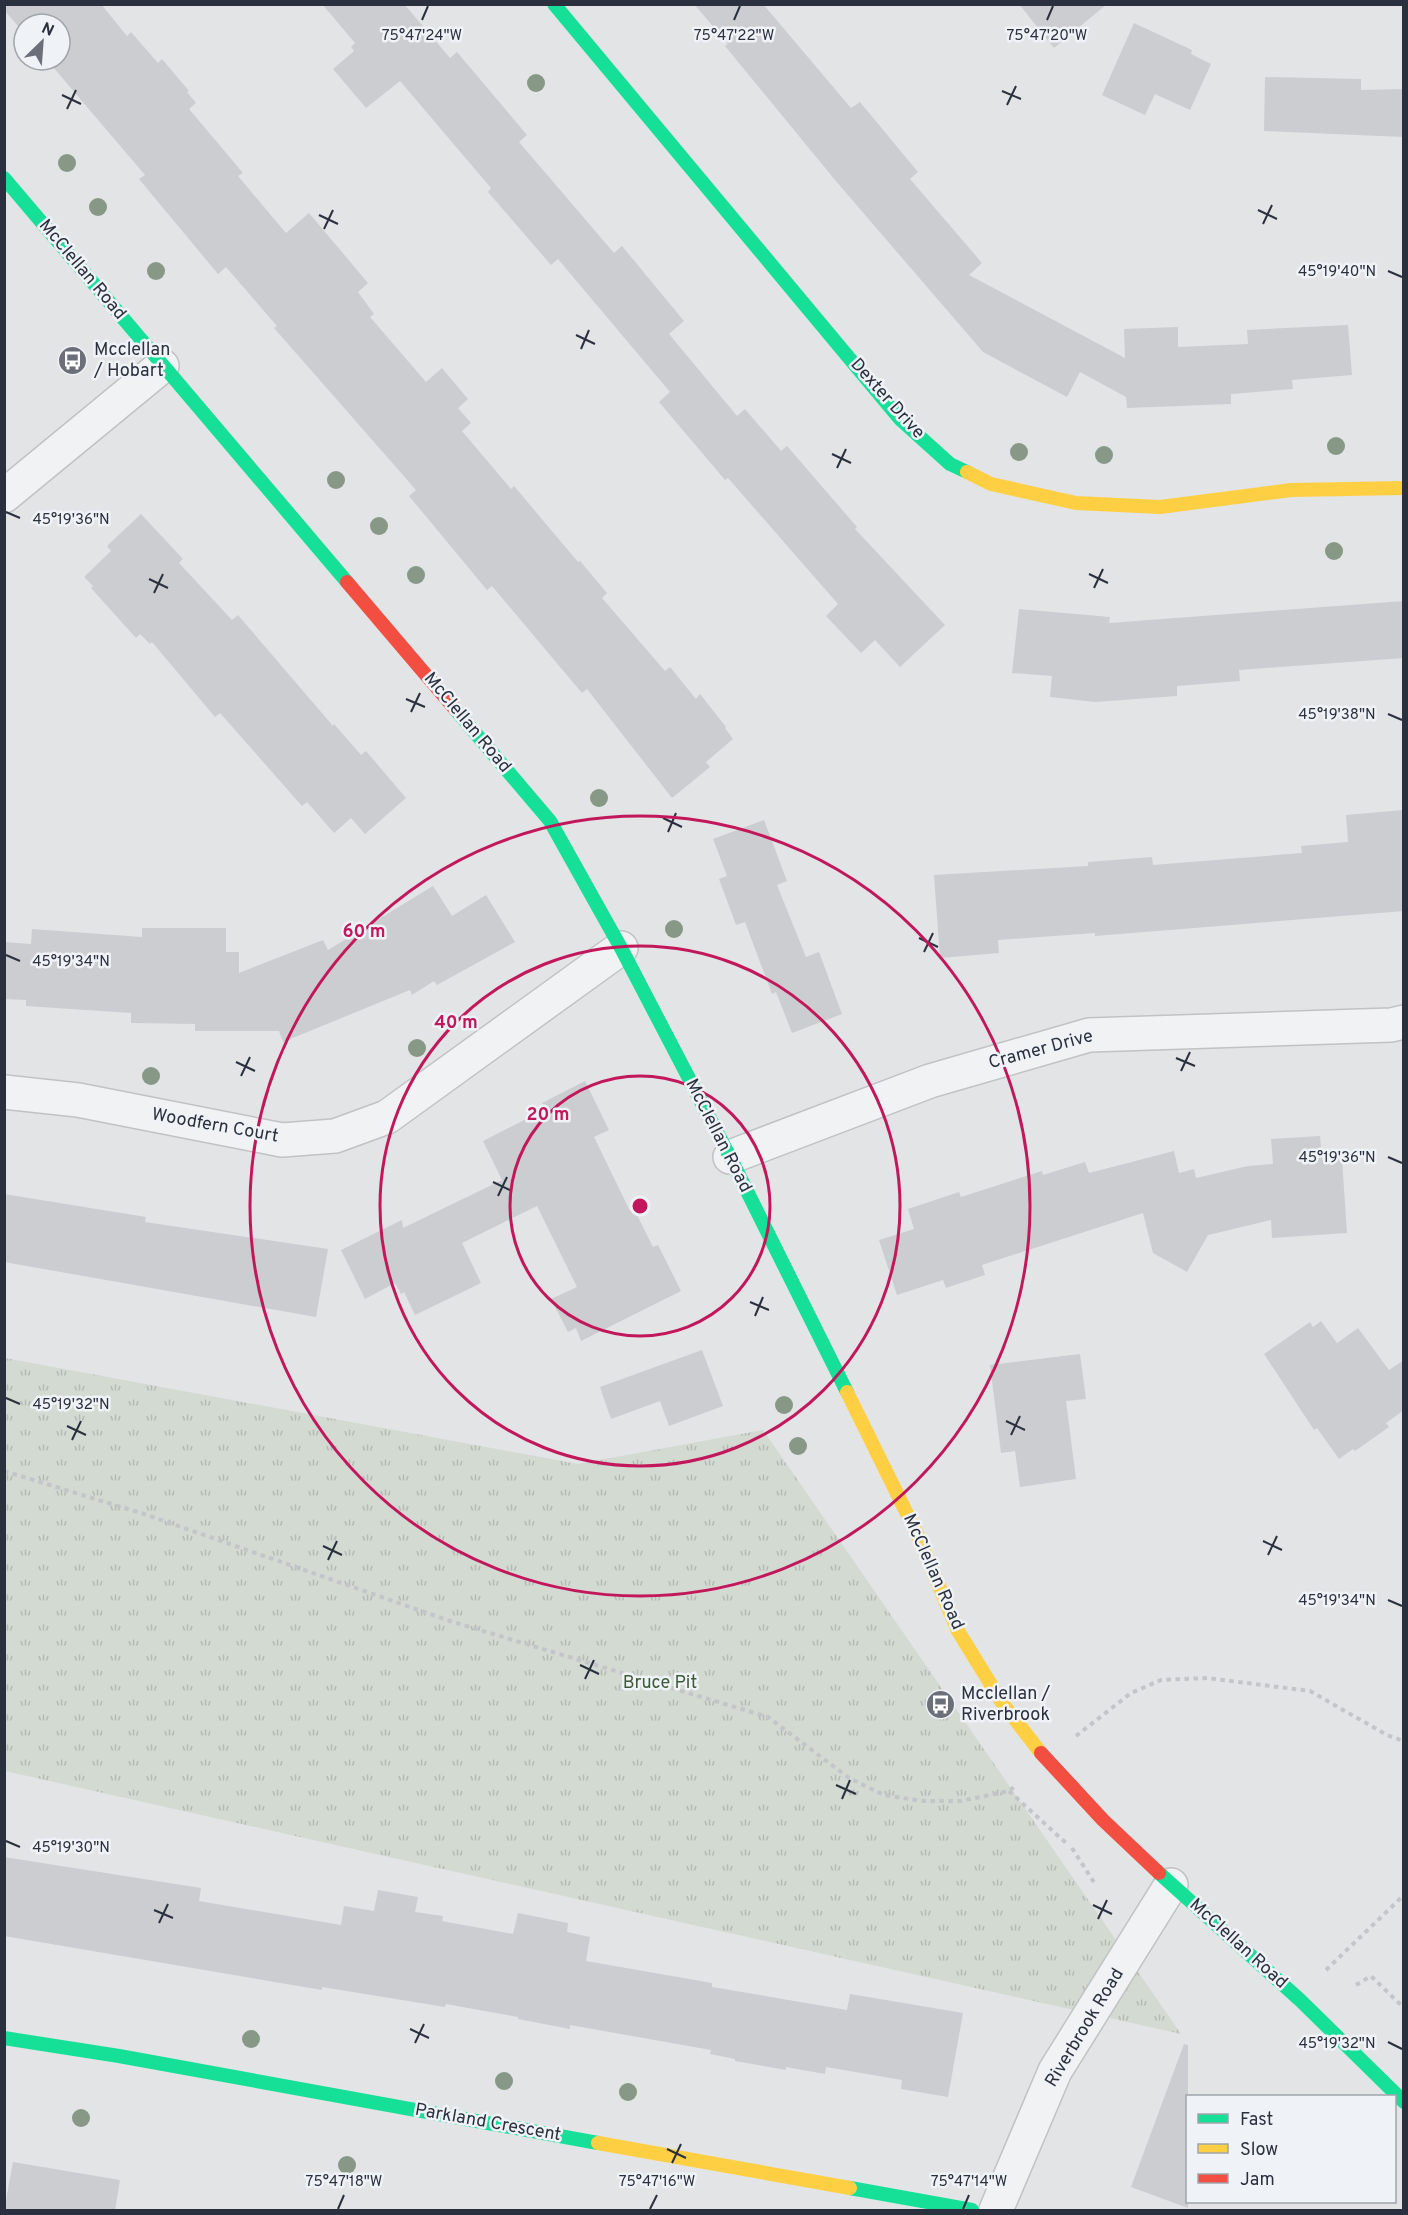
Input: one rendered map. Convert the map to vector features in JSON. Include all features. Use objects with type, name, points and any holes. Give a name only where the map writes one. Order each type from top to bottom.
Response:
[{"type":"street","name":"Dexter Drive","points":[[554,4],[900,419],[950,464],[991,484],[1076,503],[1160,507],[1291,490],[1404,488]]},
{"type":"street","name":"McClellan Road","points":[[4,178],[550,821],[621,948],[730,1157],[918,1536],[958,1631],[1003,1704],[1047,1760],[1103,1820],[1171,1885],[1300,2000],[1404,2102]]},
{"type":"street","points":[[4,496],[162,366]]},
{"type":"street","name":"Woodfern Court","points":[[4,1092],[78,1100],[282,1140],[335,1136],[387,1117],[621,948]]},
{"type":"street","name":"Cramer Drive","points":[[730,1157],[930,1081],[1089,1035],[1391,1025],[1404,1022]]},
{"type":"street","name":"Riverbrook Road","points":[[996,2211],[1055,2071],[1171,1885]]},
{"type":"street","name":"Parkland Crescent","points":[[4,2038],[119,2056],[972,2211]]},
{"type":"path","points":[[4,1471],[144,1514],[461,1625],[768,1718],[849,1778],[884,1795],[922,1801],[961,1801],[1009,1791],[1131,1693],[1161,1680],[1207,1678],[1310,1691],[1387,1735],[1404,1741]]},
{"type":"path","points":[[1009,1791],[1071,1847],[1095,1884]]},
{"type":"path","points":[[1300,2000],[1334,1962],[1404,1895]]},
{"type":"path","points":[[1356,1985],[1371,1976],[1404,2008]]},
{"type":"green space","name":"Bruce Pit","points":[[5,1358],[578,1464],[763,1430],[1181,2034],[5,1771]]},
{"type":"building","points":[[4,4],[101,4],[127,36],[131,32],[158,63],[162,59],[189,91],[187,92],[196,103],[189,109],[243,173],[238,176],[286,233],[309,213],[368,283],[358,292],[374,314],[370,317],[426,382],[442,368],[468,399],[458,408],[471,423],[462,431],[511,489],[514,486],[578,562],[580,561],[607,593],[602,598],[665,671],[670,667],[696,699],[700,694],[726,727],[733,739],[706,762],[710,767],[672,798],[587,689],[582,693],[492,586],[487,590],[409,496],[416,490],[274,328],[277,326],[226,267],[218,274],[139,179],[145,175],[57,72],[72,72],[72,12],[12,12],[12,19],[4,10]]},
{"type":"building","points":[[322,4],[404,4],[450,58],[457,52],[527,135],[519,142],[614,253],[622,246],[684,321],[669,334],[737,416],[745,409],[781,451],[787,446],[857,527],[855,529],[945,625],[900,667],[875,640],[861,653],[826,616],[838,604],[728,478],[725,480],[659,402],[670,392],[558,259],[551,265],[488,192],[491,188],[400,81],[366,108],[333,69],[354,51],[351,47],[355,43]]},
{"type":"building","points":[[694,4],[763,4],[851,108],[860,102],[918,172],[910,179],[982,263],[969,275],[1125,358],[1124,329],[1178,327],[1178,347],[1248,344],[1247,330],[1348,325],[1352,375],[1292,380],[1293,389],[1231,394],[1231,404],[1127,408],[1126,397],[1080,372],[1067,397],[983,352],[835,180],[725,46],[728,44]]},
{"type":"building","points":[[1019,4],[1107,4],[1054,48]]},
{"type":"building","points":[[1134,23],[1192,50],[1191,54],[1211,64],[1190,110],[1155,94],[1145,115],[1102,95]]},
{"type":"building","points":[[1265,77],[1361,79],[1361,90],[1404,89],[1404,137],[1264,131]]},
{"type":"building","points":[[141,514],[183,559],[179,563],[232,620],[238,615],[333,726],[334,724],[361,755],[366,751],[406,798],[365,834],[351,818],[334,833],[307,802],[302,806],[220,713],[215,717],[152,642],[150,644],[140,634],[136,638],[91,588],[93,586],[84,577],[111,551],[107,546]]},
{"type":"building","points":[[1404,601],[1404,658],[1239,670],[1240,681],[1177,686],[1177,696],[1095,702],[1050,697],[1052,676],[1012,673],[1019,609],[1110,617],[1109,623]]},
{"type":"building","points":[[1404,810],[1404,911],[1095,936],[1095,933],[998,940],[999,953],[940,958],[934,875],[1088,866],[1088,862],[1152,857],[1153,865],[1302,853],[1301,846],[1348,842],[1346,815]]},
{"type":"building","points":[[764,820],[787,881],[777,885],[806,957],[819,952],[842,1014],[792,1033],[776,992],[772,994],[745,922],[736,925],[719,879],[727,876],[713,839]]},
{"type":"building","points":[[433,886],[452,916],[486,895],[515,942],[437,985],[434,981],[412,995],[410,990],[283,1042],[279,1031],[195,1031],[195,1024],[131,1023],[131,1013],[26,1006],[26,1000],[4,999],[4,942],[31,944],[32,929],[142,937],[142,928],[226,928],[226,952],[239,952],[239,973],[323,940],[328,950]]},
{"type":"building","points":[[585,1081],[609,1130],[594,1137],[630,1211],[634,1209],[653,1247],[658,1245],[681,1291],[581,1341],[576,1328],[568,1332],[551,1299],[577,1287],[537,1206],[462,1243],[481,1283],[415,1315],[404,1292],[401,1294],[395,1283],[365,1299],[341,1250],[402,1220],[403,1228],[502,1180],[483,1141],[546,1109],[542,1103]]},
{"type":"building","points":[[1320,1136],[1322,1160],[1342,1159],[1347,1233],[1272,1238],[1271,1220],[1208,1235],[1187,1272],[1153,1253],[1143,1213],[982,1265],[985,1275],[946,1288],[943,1280],[897,1295],[879,1240],[914,1229],[908,1209],[959,1192],[961,1197],[1042,1171],[1043,1175],[1085,1162],[1089,1173],[1174,1151],[1179,1173],[1194,1169],[1196,1178],[1248,1166],[1273,1164],[1271,1139]]},
{"type":"building","points":[[4,1194],[146,1217],[145,1222],[328,1249],[316,1317],[4,1262]]},
{"type":"building","points":[[1321,1321],[1337,1343],[1358,1328],[1389,1370],[1404,1360],[1404,1410],[1386,1423],[1389,1427],[1355,1451],[1353,1449],[1339,1459],[1317,1428],[1314,1430],[1264,1354],[1310,1322],[1313,1327]]},
{"type":"building","points":[[702,1350],[723,1406],[669,1426],[660,1401],[611,1419],[600,1387]]},
{"type":"building","points":[[1080,1354],[1086,1399],[1066,1401],[1076,1479],[1020,1487],[1015,1451],[1001,1453],[990,1365]]},
{"type":"building","points":[[4,1857],[201,1888],[199,1901],[341,1925],[344,1906],[374,1911],[378,1890],[418,1897],[415,1912],[443,1916],[442,1921],[513,1934],[518,1913],[568,1923],[567,1932],[590,1937],[586,1961],[712,1983],[712,1987],[847,2010],[850,1994],[963,2013],[948,2097],[901,2089],[902,2080],[826,2067],[825,2074],[786,2067],[786,2070],[735,2061],[735,2059],[710,2054],[711,2050],[570,2025],[570,2029],[446,2004],[445,2007],[322,1987],[322,1990],[4,1936]]},
{"type":"building","points":[[1184,2044],[1188,2045],[1186,2203],[1188,2203],[1188,2208],[1131,2187]]},
{"type":"building","points":[[13,2162],[120,2180],[115,2211],[4,2211]]},
{"type":"traffic: fast","points":[[554,4],[900,419],[950,464],[967,472]]},
{"type":"traffic: fast","points":[[4,178],[347,582]]},
{"type":"traffic: fast","points":[[455,709],[550,821],[621,948],[730,1157],[847,1392]]},
{"type":"traffic: fast","points":[[1159,1873],[1300,2000],[1404,2102]]},
{"type":"traffic: fast","points":[[4,2038],[119,2056],[598,2143]]},
{"type":"traffic: fast","points":[[850,2188],[972,2210]]},
{"type":"traffic: slow","points":[[967,472],[991,484],[1076,503],[1160,507],[1291,490],[1404,488]]},
{"type":"traffic: slow","points":[[847,1392],[918,1536],[958,1631],[1003,1704],[1041,1753]]},
{"type":"traffic: slow","points":[[598,2143],[850,2188]]},
{"type":"traffic: jam","points":[[347,582],[455,709]]},
{"type":"traffic: jam","points":[[1041,1753],[1103,1820],[1159,1873]]},
{"type":"place","name":"Mcclellan / Hobart","points":[[73,360]]},
{"type":"place","name":"Mcclellan / Riverbrook","points":[[940,1704]]}]
